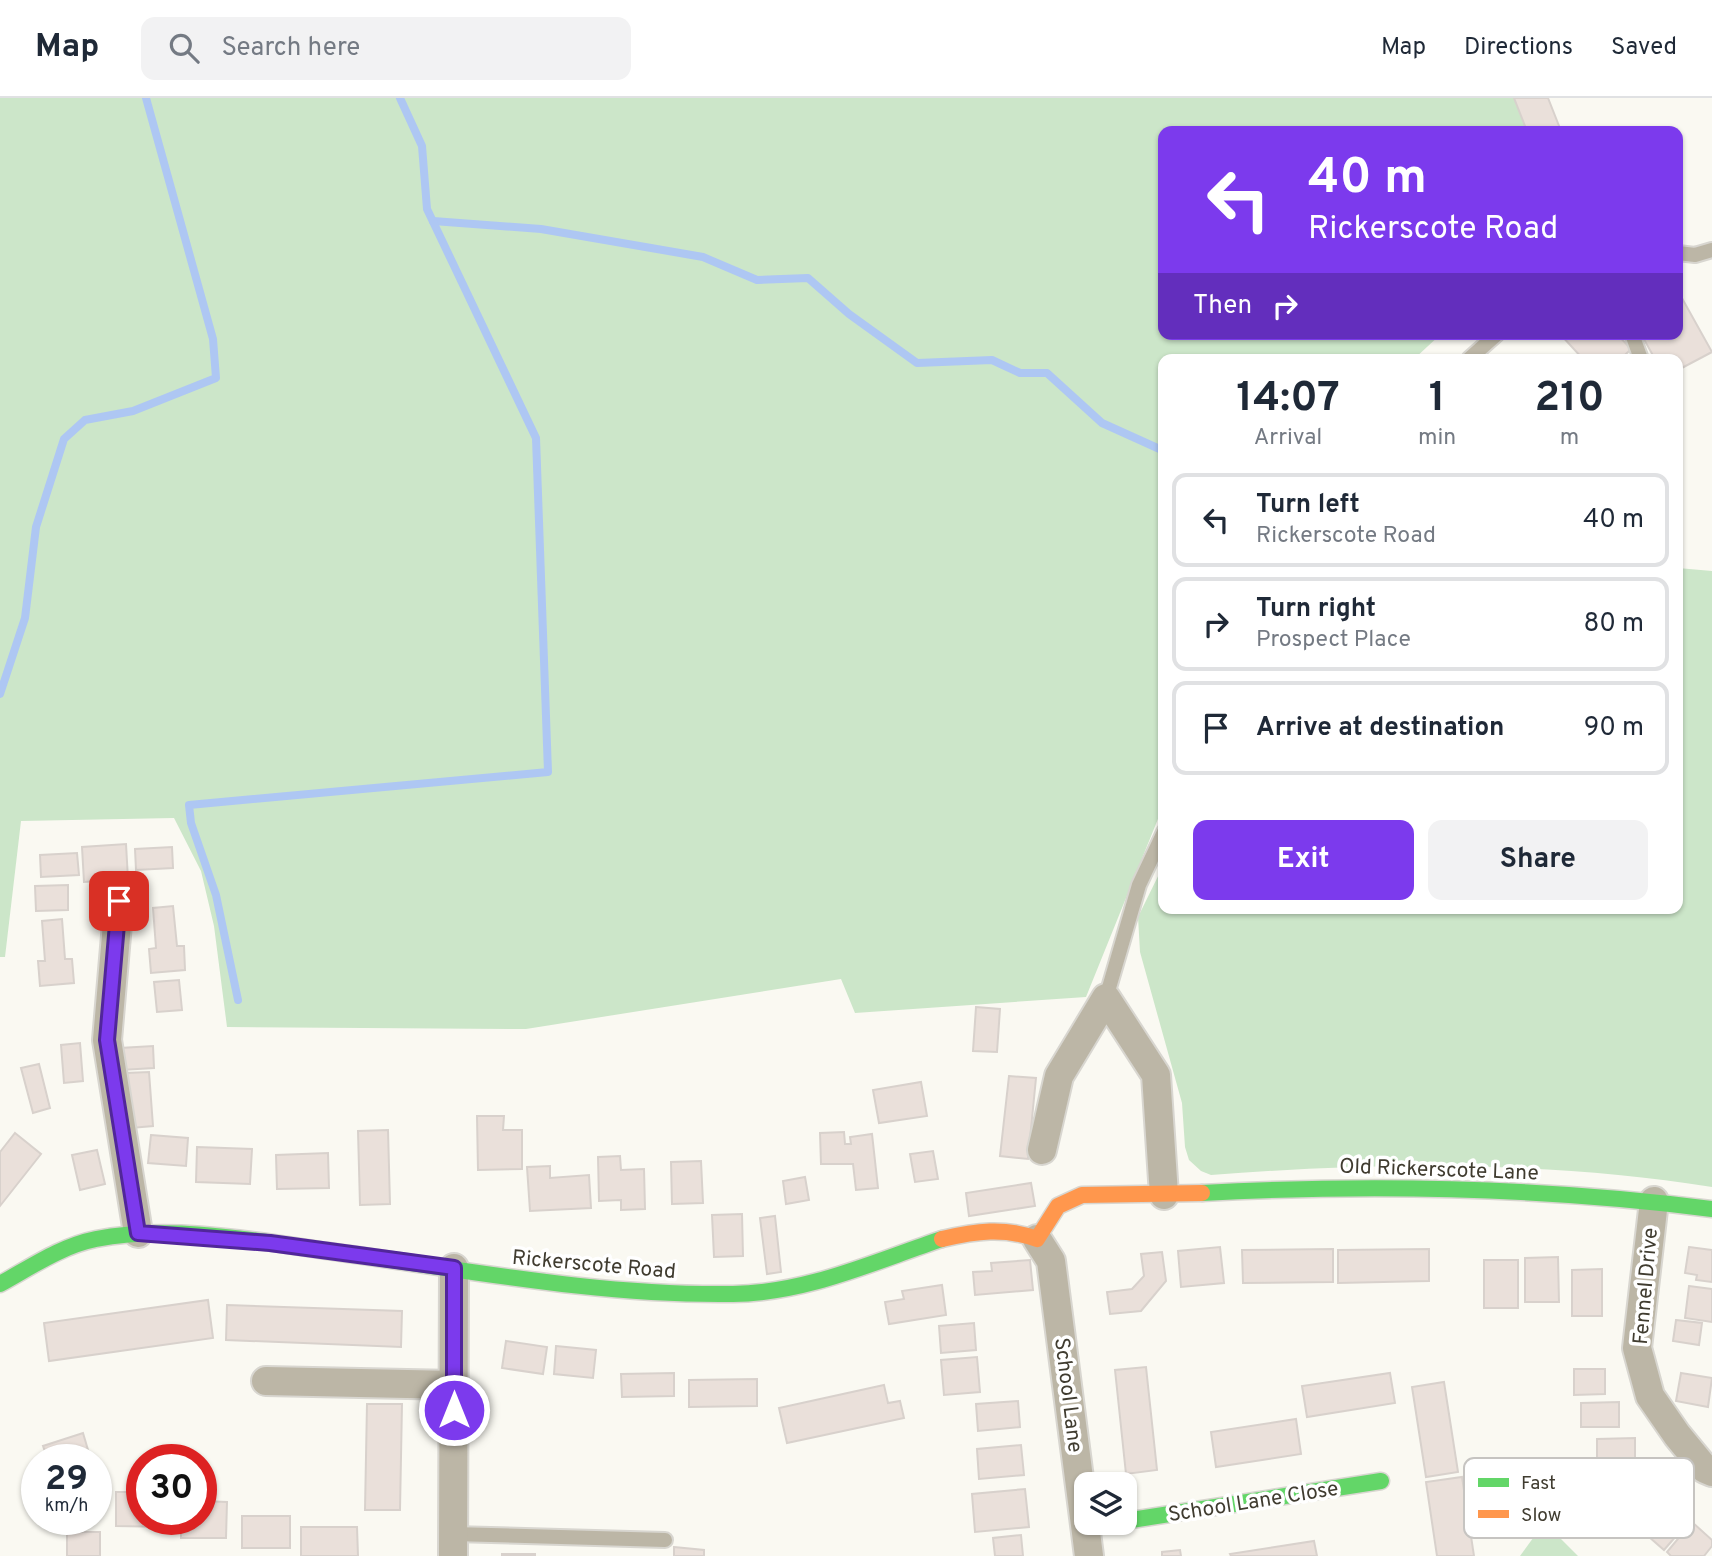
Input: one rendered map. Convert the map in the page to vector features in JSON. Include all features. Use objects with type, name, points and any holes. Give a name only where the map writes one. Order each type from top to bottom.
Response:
[{"type":"street","points":[[119,901],[107,1040],[138,1233]]},
{"type":"street","points":[[1037,1239],[1052,1211],[1068,1200],[1091,1194],[1164,1195],[1156,1075],[1106,998],[1059,1076],[1042,1150]]},
{"type":"street","name":"Old Rickerscote Lane","points":[[1164,1195],[1321,1186],[1481,1190],[1654,1201],[1712,1209]]},
{"type":"street","name":"Fennel Drive","points":[[1654,1201],[1637,1348],[1650,1396],[1677,1435],[1705,1469],[1712,1472]]},
{"type":"street","name":"Rickerscote Road","points":[[0,1284],[94,1239],[138,1233],[270,1243],[509,1278],[674,1293],[754,1293],[849,1273],[978,1231],[1024,1231],[1037,1239]]},
{"type":"street","name":"School Lane","points":[[1037,1239],[1051,1261],[1078,1472]]},
{"type":"street","points":[[453,1545],[454,1268]]},
{"type":"street","points":[[266,1381],[454,1385]]},
{"type":"street","name":"School Lane Close","points":[[1137,1519],[1381,1481]]},
{"type":"street","name":"School Lane","points":[[1086,1535],[1089,1556]]},
{"type":"lane","points":[[1683,254],[1695,255],[1712,250]]},
{"type":"lane","points":[[1475,354],[1490,340]]},
{"type":"lane","points":[[1106,998],[1139,885],[1158,845]]},
{"type":"lane","points":[[453,1545],[665,1541]]},
{"type":"green space","points":[[0,98],[1514,98],[1525,126],[1158,126],[1158,340],[1435,340],[1419,354],[1158,354],[1158,819],[1086,997],[855,1013],[841,979],[526,1029],[227,1027],[214,926],[201,871],[174,818],[21,821],[5,957],[0,957]]},
{"type":"green space","points":[[1683,568],[1712,571],[1712,1187],[1587,1172],[1462,1166],[1336,1168],[1211,1175],[1201,1171],[1189,1160],[1185,1147],[1182,1103],[1140,952],[1138,917],[1158,876],[1158,914],[1683,914]]},
{"type":"green space","points":[[1533,1538],[1560,1538],[1578,1556],[1520,1556]]},
{"type":"building","points":[[1514,98],[1548,98],[1559,126],[1525,126]]},
{"type":"building","points":[[1683,300],[1712,352],[1683,367],[1683,354],[1652,354],[1644,340],[1683,340]]},
{"type":"building","points":[[1566,340],[1623,340],[1631,349],[1626,354],[1578,354]]},
{"type":"building","points":[[126,844],[128,879],[84,882],[82,847]]},
{"type":"building","points":[[172,847],[173,868],[136,870],[135,849]]},
{"type":"building","points":[[77,853],[79,875],[41,877],[40,855]]},
{"type":"building","points":[[68,885],[68,910],[36,911],[35,886]]},
{"type":"building","points":[[173,906],[177,946],[184,946],[185,970],[151,973],[149,949],[156,948],[153,908]]},
{"type":"building","points":[[62,919],[65,959],[72,959],[74,983],[40,986],[38,961],[45,961],[42,921]]},
{"type":"building","points":[[179,980],[182,1010],[157,1012],[154,982]]},
{"type":"building","points":[[976,1007],[1000,1009],[997,1052],[973,1051]]},
{"type":"building","points":[[80,1043],[83,1081],[64,1083],[61,1045]]},
{"type":"building","points":[[153,1046],[154,1068],[121,1070],[120,1048]]},
{"type":"building","points":[[39,1064],[50,1108],[33,1113],[21,1068]]},
{"type":"building","points":[[149,1072],[153,1126],[131,1128],[126,1073]]},
{"type":"building","points":[[1009,1076],[1036,1078],[1028,1159],[1000,1156]]},
{"type":"building","points":[[921,1082],[927,1116],[879,1123],[873,1090]]},
{"type":"building","points":[[477,1116],[504,1116],[503,1130],[522,1130],[522,1169],[478,1170]]},
{"type":"building","points":[[388,1130],[390,1204],[360,1205],[358,1131]]},
{"type":"building","points":[[844,1132],[845,1144],[851,1144],[850,1137],[872,1134],[878,1188],[856,1190],[853,1164],[821,1164],[820,1133]]},
{"type":"building","points":[[15,1133],[41,1154],[0,1206],[0,1152]]},
{"type":"building","points":[[151,1135],[188,1138],[186,1166],[148,1163]]},
{"type":"building","points":[[197,1147],[252,1149],[250,1184],[196,1182]]},
{"type":"building","points":[[97,1150],[105,1184],[80,1190],[72,1155]]},
{"type":"building","points":[[933,1151],[938,1179],[915,1182],[910,1154]]},
{"type":"building","points":[[328,1153],[329,1188],[277,1189],[276,1155]]},
{"type":"building","points":[[620,1156],[621,1170],[644,1169],[645,1209],[621,1210],[621,1200],[599,1201],[598,1157]]},
{"type":"building","points":[[701,1161],[703,1203],[672,1204],[671,1162]]},
{"type":"building","points":[[550,1166],[550,1178],[589,1175],[591,1208],[530,1211],[527,1167]]},
{"type":"building","points":[[805,1177],[809,1200],[786,1204],[783,1181]]},
{"type":"building","points":[[1031,1183],[1035,1206],[969,1216],[966,1193]]},
{"type":"building","points":[[742,1214],[743,1256],[714,1257],[712,1215]]},
{"type":"building","points":[[775,1216],[781,1272],[767,1274],[760,1218]]},
{"type":"building","points":[[1220,1247],[1224,1283],[1181,1287],[1178,1251]]},
{"type":"building","points":[[1689,1247],[1712,1250],[1712,1282],[1696,1280],[1697,1275],[1685,1273]]},
{"type":"building","points":[[1333,1249],[1333,1282],[1243,1283],[1242,1250]]},
{"type":"building","points":[[1429,1249],[1429,1281],[1338,1283],[1338,1250]]},
{"type":"building","points":[[1162,1252],[1166,1281],[1141,1311],[1110,1314],[1107,1292],[1132,1289],[1144,1276],[1141,1254]]},
{"type":"building","points":[[1558,1257],[1559,1302],[1525,1302],[1525,1258]]},
{"type":"building","points":[[1030,1260],[1033,1290],[975,1295],[973,1272],[992,1271],[991,1263]]},
{"type":"building","points":[[1484,1260],[1518,1260],[1518,1308],[1484,1308]]},
{"type":"building","points":[[1602,1269],[1602,1316],[1572,1316],[1572,1270]]},
{"type":"building","points":[[942,1285],[946,1315],[889,1324],[885,1302],[904,1299],[902,1291]]},
{"type":"building","points":[[1689,1286],[1712,1289],[1712,1322],[1685,1318]]},
{"type":"building","points":[[208,1300],[213,1338],[49,1361],[44,1323]]},
{"type":"building","points":[[227,1305],[402,1311],[401,1347],[226,1340]]},
{"type":"building","points":[[1676,1320],[1702,1323],[1699,1345],[1673,1341]]},
{"type":"building","points":[[974,1323],[976,1350],[941,1353],[939,1326]]},
{"type":"building","points":[[506,1341],[547,1347],[543,1374],[502,1368]]},
{"type":"building","points":[[556,1346],[596,1350],[593,1378],[554,1374]]},
{"type":"building","points":[[977,1357],[980,1392],[944,1395],[941,1360]]},
{"type":"building","points":[[1146,1367],[1157,1470],[1126,1472],[1115,1370]]},
{"type":"building","points":[[1574,1369],[1605,1369],[1605,1394],[1574,1395]]},
{"type":"building","points":[[674,1373],[674,1396],[622,1397],[621,1374]]},
{"type":"building","points":[[1390,1373],[1395,1403],[1307,1417],[1302,1386]]},
{"type":"building","points":[[1681,1373],[1712,1378],[1708,1407],[1676,1401]]},
{"type":"building","points":[[757,1379],[757,1406],[689,1407],[689,1380]]},
{"type":"building","points":[[1444,1382],[1458,1472],[1426,1477],[1412,1387]]},
{"type":"building","points":[[884,1385],[888,1403],[900,1401],[904,1418],[787,1443],[779,1408]]},
{"type":"building","points":[[1018,1401],[1020,1427],[978,1431],[976,1404]]},
{"type":"building","points":[[1619,1402],[1619,1427],[1581,1427],[1581,1403]]},
{"type":"building","points":[[367,1404],[402,1404],[400,1510],[365,1510]]},
{"type":"building","points":[[1296,1419],[1301,1454],[1216,1467],[1211,1432]]},
{"type":"building","points":[[83,1433],[86,1444],[49,1444]]},
{"type":"building","points":[[1635,1438],[1635,1458],[1597,1458],[1597,1439]]},
{"type":"building","points":[[1021,1445],[1024,1475],[979,1479],[977,1449]]},
{"type":"building","points":[[1462,1477],[1464,1538],[1471,1538],[1474,1556],[1437,1556],[1426,1482]]},
{"type":"building","points":[[1025,1489],[1029,1527],[975,1532],[972,1494]]},
{"type":"building","points":[[116,1492],[126,1492],[126,1526],[116,1526]]},
{"type":"building","points":[[217,1502],[227,1502],[226,1538],[181,1538],[181,1535],[217,1535]]},
{"type":"building","points":[[242,1516],[290,1516],[290,1548],[242,1548]]},
{"type":"building","points":[[1694,1524],[1712,1540],[1712,1546],[1704,1556],[1671,1556],[1667,1552],[1679,1538],[1694,1538]]},
{"type":"building","points":[[301,1527],[357,1527],[358,1556],[301,1556]]},
{"type":"building","points":[[67,1535],[100,1535],[100,1556],[67,1556]]},
{"type":"building","points":[[1021,1535],[1023,1556],[995,1556],[993,1538]]},
{"type":"building","points":[[1650,1538],[1674,1538],[1664,1550]]},
{"type":"building","points":[[1314,1541],[1317,1556],[1230,1554]]},
{"type":"building","points":[[674,1547],[704,1550],[704,1556],[674,1556]]},
{"type":"building","points":[[1180,1550],[1181,1556],[1162,1556],[1162,1552]]},
{"type":"building","points":[[535,1554],[535,1556],[502,1556]]},
{"type":"waterway","points":[[0,694],[25,618],[36,527],[64,439],[85,420],[133,411],[216,378],[213,339],[146,98]]},
{"type":"waterway","points":[[238,1000],[216,895],[191,823],[189,805],[548,772],[536,438],[427,209],[422,146],[400,98]]},
{"type":"waterway","points":[[433,221],[541,229],[703,257],[757,280],[808,278],[849,314],[917,363],[992,360],[1020,373],[1047,373],[1102,423],[1158,448]]},
{"type":"traffic: fast","points":[[1202,1193],[1457,1189],[1585,1196],[1712,1209]]},
{"type":"traffic: fast","points":[[0,1284],[46,1258],[83,1242],[153,1233],[271,1243],[580,1286],[631,1291],[733,1294],[813,1282],[942,1239]]},
{"type":"traffic: fast","points":[[1137,1519],[1381,1481]]},
{"type":"traffic: slow","points":[[942,1239],[990,1232],[1013,1233],[1037,1239],[1058,1206],[1082,1195],[1202,1193]]},
{"type":"route","points":[[119,901],[107,1040],[138,1233],[270,1243],[454,1268],[454,1410]]}]
